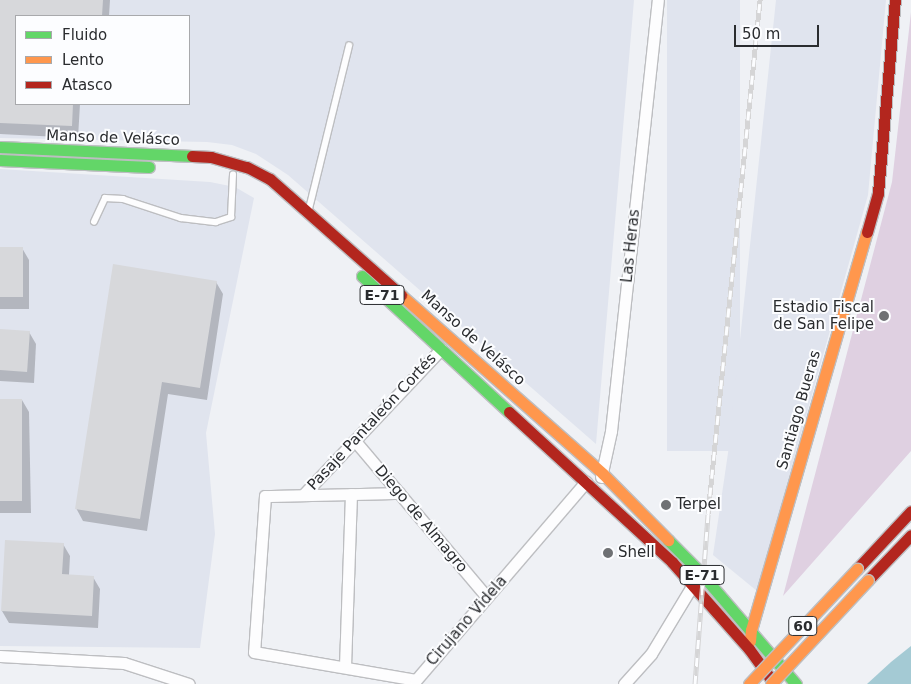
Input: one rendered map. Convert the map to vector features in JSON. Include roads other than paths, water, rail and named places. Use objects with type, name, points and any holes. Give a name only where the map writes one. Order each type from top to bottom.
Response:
[{"type":"main road","name":"Santiago Bueras","points":[[749,649],[751,630],[878,193],[895,0]]},
{"type":"main road","name":"Manso de Velásco","points":[[0,147],[223,159],[247,167],[270,180],[309,212],[603,474],[699,571],[796,684]]},
{"type":"main road","name":"Manso de Velásco","points":[[0,160],[158,168]]},
{"type":"main road","name":"Manso de Velásco","points":[[215,171],[233,175],[261,188],[590,485],[693,586],[749,649],[775,684]]},
{"type":"main road","name":"60","points":[[749,684],[911,511]]},
{"type":"main road","name":"60","points":[[771,684],[911,535]]},
{"type":"street","name":"Las Heras","points":[[590,485],[603,474],[611,431],[658,0]]},
{"type":"street","name":"Pasaje Pantaleón Cortés","points":[[304,495],[441,349]]},
{"type":"street","name":"Diego de Almagro","points":[[354,441],[487,597]]},
{"type":"street","name":"Cirujano Videla","points":[[254,652],[346,666],[416,680],[487,597],[590,485]]},
{"type":"street","name":"Pasaje Pantaleón Cortés","points":[[254,652],[265,496],[399,493]]},
{"type":"street","points":[[346,666],[351,494]]},
{"type":"street","points":[[624,684],[651,654],[693,586],[699,571]]},
{"type":"street","points":[[0,656],[124,663],[189,684]]},
{"type":"lane","points":[[309,212],[349,46]]},
{"type":"lane","points":[[94,222],[105,198],[123,199],[181,218],[216,222],[231,217],[233,175]]},
{"type":"water","points":[[911,646],[911,684],[867,684],[891,662]]},
{"type":"railway","points":[[695,684],[708,514],[760,0]]},
{"type":"place","name":"Estadio Fiscal de San Felipe","points":[[884,316]]},
{"type":"place","name":"Terpel","points":[[666,505]]},
{"type":"place","name":"Shell","points":[[608,553]]}]
